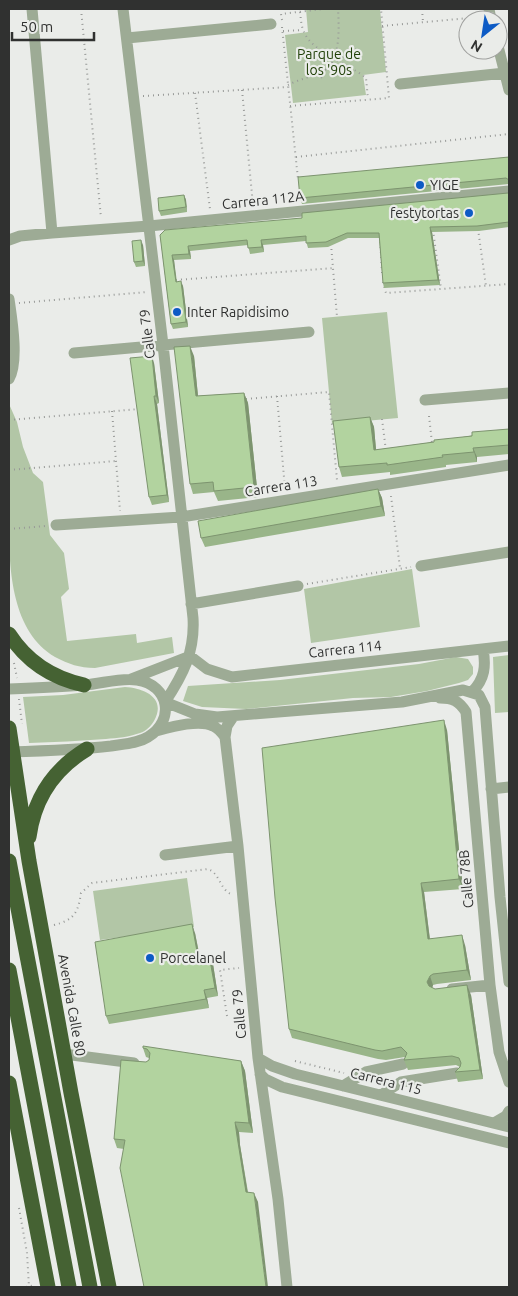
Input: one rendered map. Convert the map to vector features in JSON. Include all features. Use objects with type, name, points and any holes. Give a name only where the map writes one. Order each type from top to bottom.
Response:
[{"type":"highway","points":[[9,634],[21,651],[43,670],[70,682],[84,685]]},
{"type":"highway","name":"Avenida Calle 80","points":[[15,726],[10,752],[64,1054],[109,1287]]},
{"type":"highway","points":[[29,861],[28,843],[31,825],[36,808],[44,792],[62,768],[87,749]]},
{"type":"highway","points":[[9,861],[90,1287]]},
{"type":"highway","points":[[9,970],[69,1287]]},
{"type":"highway","points":[[9,1083],[48,1287]]},
{"type":"street","points":[[32,9],[52,233]]},
{"type":"street","name":"Calle 79","points":[[123,9],[164,345],[194,628],[190,656],[181,676],[165,702]]},
{"type":"street","points":[[127,38],[271,24]]},
{"type":"street","points":[[502,60],[509,90]]},
{"type":"street","points":[[400,84],[505,73]]},
{"type":"street","name":"Carrera 112A","points":[[12,237],[149,226],[509,191]]},
{"type":"street","points":[[9,299],[15,361],[9,379]]},
{"type":"street","points":[[74,353],[309,332]]},
{"type":"street","points":[[425,400],[509,393]]},
{"type":"street","name":"Carrera 113","points":[[56,525],[181,517],[509,465]]},
{"type":"street","points":[[421,566],[509,552]]},
{"type":"street","points":[[192,604],[298,586]]},
{"type":"street","name":"Carrera 114","points":[[190,656],[207,669],[232,677],[509,646]]},
{"type":"street","points":[[472,692],[480,684],[484,674],[486,664],[483,649]]},
{"type":"street","points":[[9,689],[84,685],[130,679],[190,656]]},
{"type":"street","points":[[130,679],[154,686],[161,693],[165,702],[162,719],[156,731]]},
{"type":"street","points":[[165,702],[196,714],[232,716],[402,702],[432,698],[452,691],[463,690],[479,695],[485,707],[500,897],[509,982]]},
{"type":"street","name":"Calle 78B","points":[[432,698],[456,700],[466,712],[490,985],[499,1052],[509,1082]]},
{"type":"street","points":[[225,737],[227,726],[232,716]]},
{"type":"street","points":[[10,752],[87,749],[141,740],[156,731],[173,726],[206,724],[213,726],[225,737]]},
{"type":"street","name":"Calle 79","points":[[225,737],[238,846],[258,1058],[278,1199],[286,1287]]},
{"type":"street","points":[[491,789],[509,787]]},
{"type":"street","points":[[166,855],[238,846]]},
{"type":"street","points":[[438,991],[490,985]]},
{"type":"street","points":[[64,1054],[146,1065]]},
{"type":"street","name":"Carrera 115","points":[[258,1058],[272,1066],[295,1074],[509,1127]]},
{"type":"street","points":[[343,1086],[366,1072],[403,1064]]},
{"type":"street","points":[[381,1095],[402,1082],[457,1072]]},
{"type":"street","points":[[260,1074],[282,1087],[509,1143]]},
{"type":"street","points":[[264,1104],[272,1094],[282,1087]]},
{"type":"street","points":[[494,1124],[509,1111]]},
{"type":"path","points":[[80,9],[102,230]]},
{"type":"path","points":[[299,184],[281,14],[323,9]]},
{"type":"path","points":[[321,78],[337,46],[339,30],[338,9]]},
{"type":"path","points":[[290,106],[389,98],[381,9]]},
{"type":"path","points":[[422,9],[423,22]]},
{"type":"path","points":[[300,12],[302,30],[312,44],[358,71],[366,78],[368,99]]},
{"type":"path","points":[[382,26],[458,18]]},
{"type":"path","points":[[283,31],[302,30]]},
{"type":"path","points":[[338,60],[352,50],[357,49]]},
{"type":"path","points":[[134,96],[288,86],[326,69]]},
{"type":"path","points":[[242,90],[254,216]]},
{"type":"path","points":[[195,93],[211,220]]},
{"type":"path","points":[[296,157],[509,134]]},
{"type":"path","points":[[477,222],[486,286]]},
{"type":"path","points":[[432,223],[441,290]]},
{"type":"path","points":[[380,235],[379,243],[386,293],[509,284]]},
{"type":"path","points":[[331,238],[337,317]]},
{"type":"path","points":[[9,304],[156,286],[334,268]]},
{"type":"path","points":[[237,400],[329,392],[339,493]]},
{"type":"path","points":[[277,396],[286,501]]},
{"type":"path","points":[[9,420],[142,409]]},
{"type":"path","points":[[112,412],[120,521]]},
{"type":"path","points":[[429,416],[433,451]]},
{"type":"path","points":[[9,470],[116,461]]},
{"type":"path","points":[[9,529],[56,525]]},
{"type":"path","points":[[298,586],[400,568]]},
{"type":"path","points":[[14,658],[17,680]]},
{"type":"path","points":[[15,726],[19,699]]},
{"type":"path","points":[[42,928],[63,923],[73,917],[79,908],[81,893],[92,883],[208,869],[214,872],[223,888],[231,895],[243,895]]},
{"type":"path","points":[[227,1016],[220,970],[249,967]]},
{"type":"path","points":[[18,1207],[27,1253],[29,1287]]},
{"type":"green space","name":"Parque de los '90s","points":[[306,9],[380,9],[386,72],[363,75],[366,95],[293,103],[285,35],[308,32]]},
{"type":"green space","points":[[387,312],[398,418],[332,424],[322,318]]},
{"type":"green space","points":[[9,404],[17,422],[23,447],[33,473],[43,482],[50,535],[64,553],[69,589],[61,597],[67,641],[136,634],[137,643],[172,637],[174,653],[95,668],[84,667],[70,664],[55,657],[38,644],[26,626],[18,606],[10,561]]},
{"type":"green space","points":[[412,569],[420,627],[311,643],[304,589]]},
{"type":"green space","points":[[509,655],[509,712],[495,713],[493,657]]},
{"type":"green space","points":[[456,657],[468,659],[473,667],[473,674],[468,680],[427,691],[391,697],[353,698],[246,709],[202,707],[183,701],[188,686],[280,680],[419,664]]},
{"type":"green space","points":[[125,687],[146,692],[156,700],[158,706],[154,721],[144,731],[114,738],[29,743],[23,697],[63,695]]},
{"type":"green space","points":[[187,878],[194,927],[100,940],[93,891]]},
{"type":"building","points":[[509,157],[509,180],[506,178],[300,198],[298,177]]},
{"type":"building","points":[[509,193],[509,222],[477,226],[430,227],[438,280],[383,283],[379,233],[347,233],[326,242],[306,243],[306,236],[261,240],[262,247],[248,248],[247,240],[188,246],[189,254],[172,255],[176,282],[181,281],[186,322],[171,324],[160,235],[165,230],[302,218],[302,213]]},
{"type":"building","points":[[184,195],[186,207],[159,211],[158,198]]},
{"type":"building","points":[[141,240],[143,261],[134,262],[132,241]]},
{"type":"building","points":[[190,346],[196,396],[244,393],[254,487],[214,491],[213,482],[190,484],[174,347]]},
{"type":"building","points":[[152,356],[156,396],[154,396],[167,495],[149,497],[130,358]]},
{"type":"building","points":[[370,417],[374,450],[472,436],[472,432],[509,429],[509,445],[473,448],[474,452],[442,455],[443,457],[387,465],[387,463],[339,467],[333,421]]},
{"type":"building","points":[[378,489],[381,506],[201,538],[198,521]]},
{"type":"building","points":[[444,720],[459,879],[421,883],[428,939],[462,935],[467,970],[433,974],[427,982],[429,986],[435,989],[467,985],[480,1070],[455,1072],[461,1063],[459,1058],[452,1056],[404,1060],[407,1053],[401,1047],[382,1051],[375,1050],[289,1029],[262,748]]},
{"type":"building","points":[[192,924],[198,957],[209,955],[215,988],[204,990],[206,999],[106,1016],[95,942]]},
{"type":"building","points":[[143,1046],[241,1061],[249,1123],[235,1122],[246,1192],[254,1193],[266,1287],[144,1287],[120,1168],[125,1140],[114,1139],[121,1060],[146,1062],[149,1060],[150,1053]]},
{"type":"place","name":"YIGE","points":[[420,185]]},
{"type":"place","name":"festytortas","points":[[469,213]]},
{"type":"place","name":"Inter Rapidisimo","points":[[177,312]]},
{"type":"place","name":"Porcelanel","points":[[150,958]]}]
